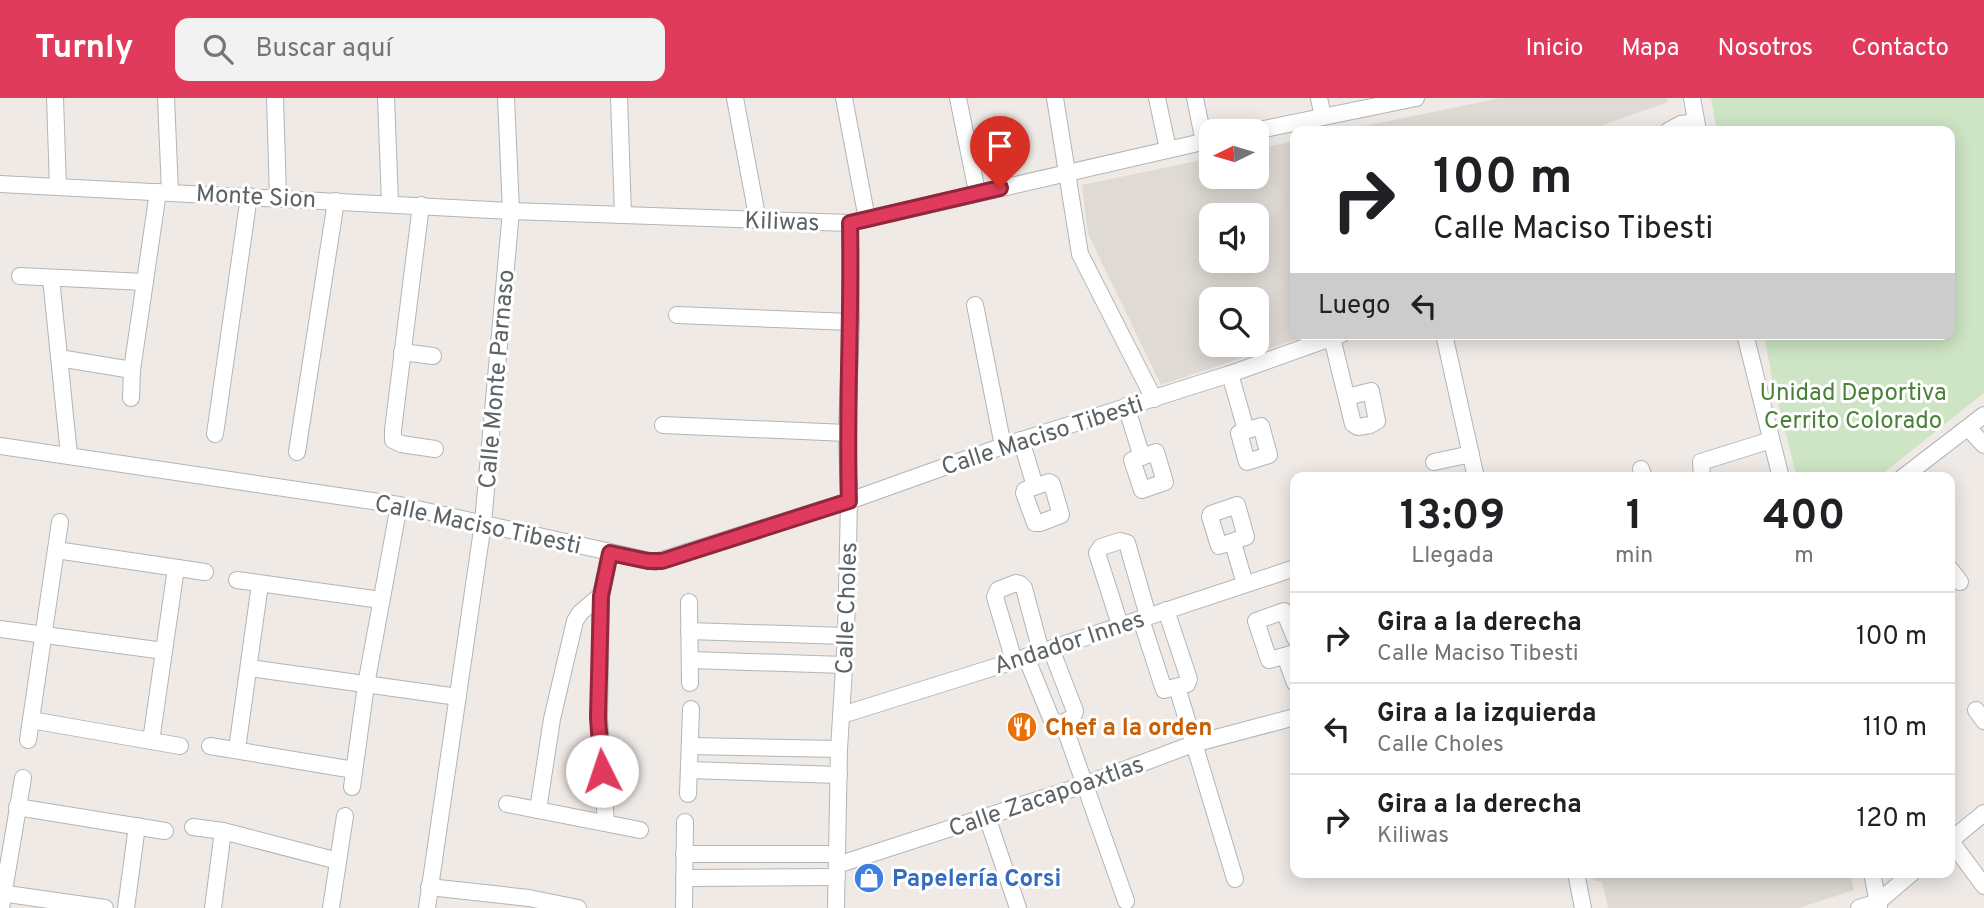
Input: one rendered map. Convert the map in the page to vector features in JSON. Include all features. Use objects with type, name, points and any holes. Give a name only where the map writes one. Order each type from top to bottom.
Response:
[{"type":"street","points":[[55,98],[58,187]]},
{"type":"street","points":[[131,398],[132,370],[145,282],[164,192],[166,98]]},
{"type":"street","points":[[275,98],[278,197]]},
{"type":"street","points":[[386,98],[390,203]]},
{"type":"street","name":"Calle Monte Parnaso","points":[[427,908],[483,523],[511,211],[506,98]]},
{"type":"street","points":[[619,98],[623,214]]},
{"type":"street","points":[[735,98],[758,221]]},
{"type":"street","points":[[844,98],[867,219]]},
{"type":"street","points":[[958,98],[977,192]]},
{"type":"street","points":[[1055,98],[1080,254],[1154,399]]},
{"type":"street","points":[[1157,98],[1168,149]]},
{"type":"street","points":[[1195,98],[1201,119]]},
{"type":"street","points":[[1319,98],[1323,117]]},
{"type":"street","points":[[1676,126],[1697,126],[1692,98]]},
{"type":"street","points":[[1269,128],[1410,99]]},
{"type":"street","name":"Kiliwas","points":[[511,211],[850,223],[1199,143]]},
{"type":"street","name":"Monte Sion","points":[[0,184],[511,211]]},
{"type":"street","points":[[215,434],[248,196]]},
{"type":"street","points":[[297,452],[336,201]]},
{"type":"street","points":[[421,205],[393,440],[401,444],[435,449]]},
{"type":"street","name":"Calle Choles","points":[[836,908],[849,501],[847,433],[851,322],[850,223]]},
{"type":"street","points":[[20,276],[145,282]]},
{"type":"street","points":[[51,278],[69,455]]},
{"type":"street","points":[[975,305],[1003,446]]},
{"type":"street","points":[[677,315],[851,322]]},
{"type":"street","name":"Calle Maciso Tibesti","points":[[0,446],[399,505],[610,553],[648,561],[662,561],[849,501],[1003,446],[1154,399],[1326,340]]},
{"type":"street","points":[[1338,340],[1348,397]]},
{"type":"street","points":[[1445,340],[1475,472]]},
{"type":"street","points":[[1746,340],[1779,472]]},
{"type":"street","points":[[402,352],[433,356]]},
{"type":"street","points":[[59,358],[132,370]]},
{"type":"street","points":[[1230,374],[1246,430]]},
{"type":"street","points":[[1126,407],[1142,457]]},
{"type":"street","points":[[1910,472],[1984,415]]},
{"type":"street","points":[[663,425],[847,433]]},
{"type":"street","points":[[1968,428],[1984,445]]},
{"type":"street","points":[[1021,440],[1035,485]]},
{"type":"street","points":[[1702,472],[1701,462],[1771,440]]},
{"type":"street","points":[[1434,462],[1471,454]]},
{"type":"street","points":[[352,787],[366,685],[399,505]]},
{"type":"street","points":[[28,740],[60,522]]},
{"type":"street","points":[[1121,625],[1097,554],[1098,549],[1110,544],[1120,541],[1127,543],[1144,617],[1166,690],[1187,684],[1189,678],[1166,610]]},
{"type":"street","points":[[1233,543],[1245,584]]},
{"type":"street","points":[[56,550],[205,572]]},
{"type":"street","points":[[606,823],[598,718],[601,596],[610,553]]},
{"type":"street","points":[[151,741],[176,568]]},
{"type":"street","name":"Andador Innes","points":[[842,715],[1290,570]]},
{"type":"street","points":[[237,580],[381,600]]},
{"type":"street","points":[[237,749],[260,584]]},
{"type":"street","points":[[538,810],[552,719],[575,621],[580,613],[601,596]]},
{"type":"street","points":[[689,602],[690,683]]},
{"type":"street","points":[[1290,626],[1284,611],[1256,621],[1269,660],[1290,654]]},
{"type":"street","points":[[0,629],[164,652]]},
{"type":"street","points":[[689,631],[846,636]]},
{"type":"street","points":[[1033,655],[1075,711],[1073,717],[1063,723],[1055,722],[1051,718],[1033,655]]},
{"type":"street","points":[[691,660],[844,665]]},
{"type":"street","points":[[249,668],[458,697]]},
{"type":"street","points":[[1177,687],[1192,744],[1235,879]]},
{"type":"street","points":[[688,794],[691,709]]},
{"type":"street","name":"Calle Zacapoaxtlas","points":[[837,865],[1084,785],[1192,744],[1290,718]]},
{"type":"street","points":[[31,720],[180,746]]},
{"type":"street","points":[[1063,723],[1126,901]]},
{"type":"street","points":[[210,746],[354,769]]},
{"type":"street","points":[[690,746],[839,749]]},
{"type":"street","points":[[689,770],[839,775]]},
{"type":"street","points":[[23,778],[2,898],[104,908]]},
{"type":"street","points":[[508,804],[640,830]]},
{"type":"street","points":[[16,807],[165,831]]},
{"type":"street","points":[[1955,837],[1984,813]]},
{"type":"street","points":[[331,908],[345,816]]},
{"type":"street","points":[[987,817],[1018,908]]},
{"type":"street","points":[[684,908],[685,822]]},
{"type":"street","points":[[125,908],[137,826]]},
{"type":"street","points":[[193,827],[223,831],[338,861]]},
{"type":"street","points":[[213,908],[223,831]]},
{"type":"street","points":[[1955,848],[1984,886]]},
{"type":"street","points":[[684,854],[837,865]]},
{"type":"street","points":[[684,878],[837,865]]},
{"type":"street","points":[[1577,878],[1583,908]]},
{"type":"street","points":[[1873,878],[1879,905]]},
{"type":"street","points":[[1859,908],[1879,905],[1907,878]]},
{"type":"street","points":[[429,887],[578,908]]},
{"type":"shaded area","points":[[1501,98],[1667,98],[1668,102],[1600,126],[1364,126]]},
{"type":"shaded area","points":[[1290,142],[1290,340],[1295,340],[1269,349],[1269,287],[1199,287],[1199,357],[1244,357],[1161,385],[1088,234],[1082,185],[1199,161],[1199,189],[1269,189],[1269,146]]},
{"type":"shaded area","points":[[1851,878],[1854,890],[1799,908],[1608,908],[1602,882],[1593,880]]},
{"type":"green space","name":"Unidad Deportiva Cerrito Colorado","points":[[1711,98],[1984,98],[1984,393],[1885,472],[1796,472],[1765,340],[1955,340],[1955,126],[1716,126]]},
{"type":"place","name":"Chef a la orden","points":[[1022,727]]},
{"type":"place","name":"Papelería Corsi","points":[[869,878]]},
{"type":"route","points":[[602,771],[598,718],[601,596],[610,553],[648,561],[662,561],[849,501],[847,433],[851,322],[850,223],[1000,188]]}]
